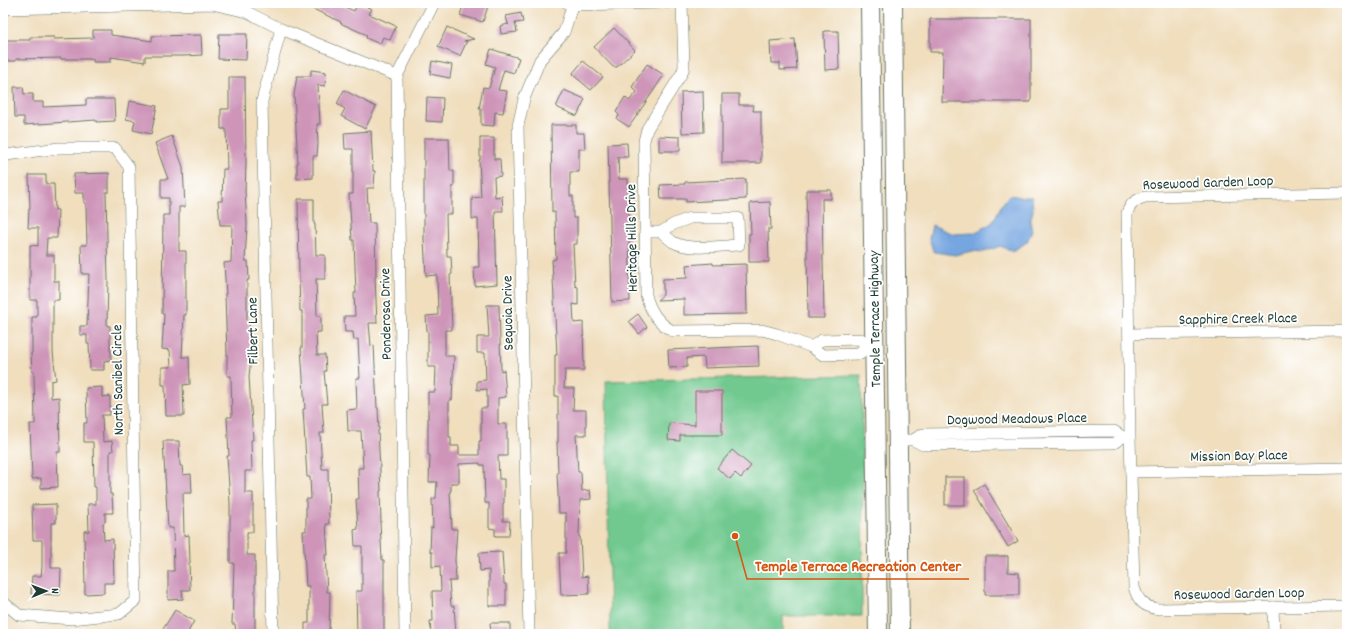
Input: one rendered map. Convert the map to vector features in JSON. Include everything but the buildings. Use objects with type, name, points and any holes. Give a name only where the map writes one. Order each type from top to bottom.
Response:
[{"type":"main road","name":"Temple Terrace Highway","points":[[870,3],[870,345],[878,634]]},
{"type":"main road","name":"Temple Terrace Highway","points":[[893,3],[905,440],[900,634]]},
{"type":"main road","points":[[870,345],[883,350],[886,425],[905,440]]},
{"type":"street","name":"Ponderosa Drive","points":[[405,634],[397,76],[434,3]]},
{"type":"street","points":[[571,4],[666,3]]},
{"type":"street","name":"Heritage Hills Drive","points":[[682,3],[684,66],[682,73],[645,134],[644,141],[646,295],[655,316],[667,328],[680,332],[762,330],[812,347],[823,355],[860,354],[870,345]]},
{"type":"street","points":[[3,9],[212,4],[247,12],[281,29],[397,76]]},
{"type":"street","name":"Sequoia Drive","points":[[529,634],[518,126],[524,99],[540,60],[564,32],[571,4]]},
{"type":"street","name":"Filbert Lane","points":[[273,634],[262,102],[281,29]]},
{"type":"street","name":"North Sanibel Circle","points":[[3,159],[6,155],[59,148],[115,148],[129,167],[136,600],[119,614],[71,619],[19,615],[3,602]]},
{"type":"street","name":"Rosewood Garden Loop","points":[[1129,334],[1127,213],[1131,205],[1137,200],[1145,197],[1347,193]]},
{"type":"street","points":[[644,232],[661,232],[674,224],[690,218],[738,218],[739,245],[682,245],[673,242],[661,232]]},
{"type":"street","name":"Sapphire Creek Place","points":[[1129,334],[1347,331]]},
{"type":"street","points":[[1129,334],[1126,437],[1131,472]]},
{"type":"street","name":"Dogwood Meadows Place","points":[[905,440],[923,434],[1040,432],[1114,431],[1126,437]]},
{"type":"street","points":[[1040,432],[1041,444]]},
{"type":"street","name":"Dogwood Meadows Place","points":[[905,440],[923,445],[1041,444],[1114,443],[1126,437]]},
{"type":"street","name":"Mission Bay Place","points":[[1131,472],[1347,468]]},
{"type":"street","name":"Rosewood Garden Loop","points":[[1131,472],[1134,587],[1136,595],[1142,603],[1149,608],[1347,606]]},
{"type":"street","points":[[1273,607],[1274,634]]},
{"type":"green space","points":[[861,375],[863,456],[862,616],[783,616],[783,634],[610,634],[606,381]]},
{"type":"water","points":[[1009,195],[1032,197],[1033,211],[1030,221],[1032,230],[1027,242],[1013,251],[1000,246],[984,252],[972,251],[955,255],[934,252],[929,239],[932,225],[953,234],[974,233],[992,223]]},
{"type":"place","name":"Temple Terrace Recreation Center","points":[[735,536]]}]
